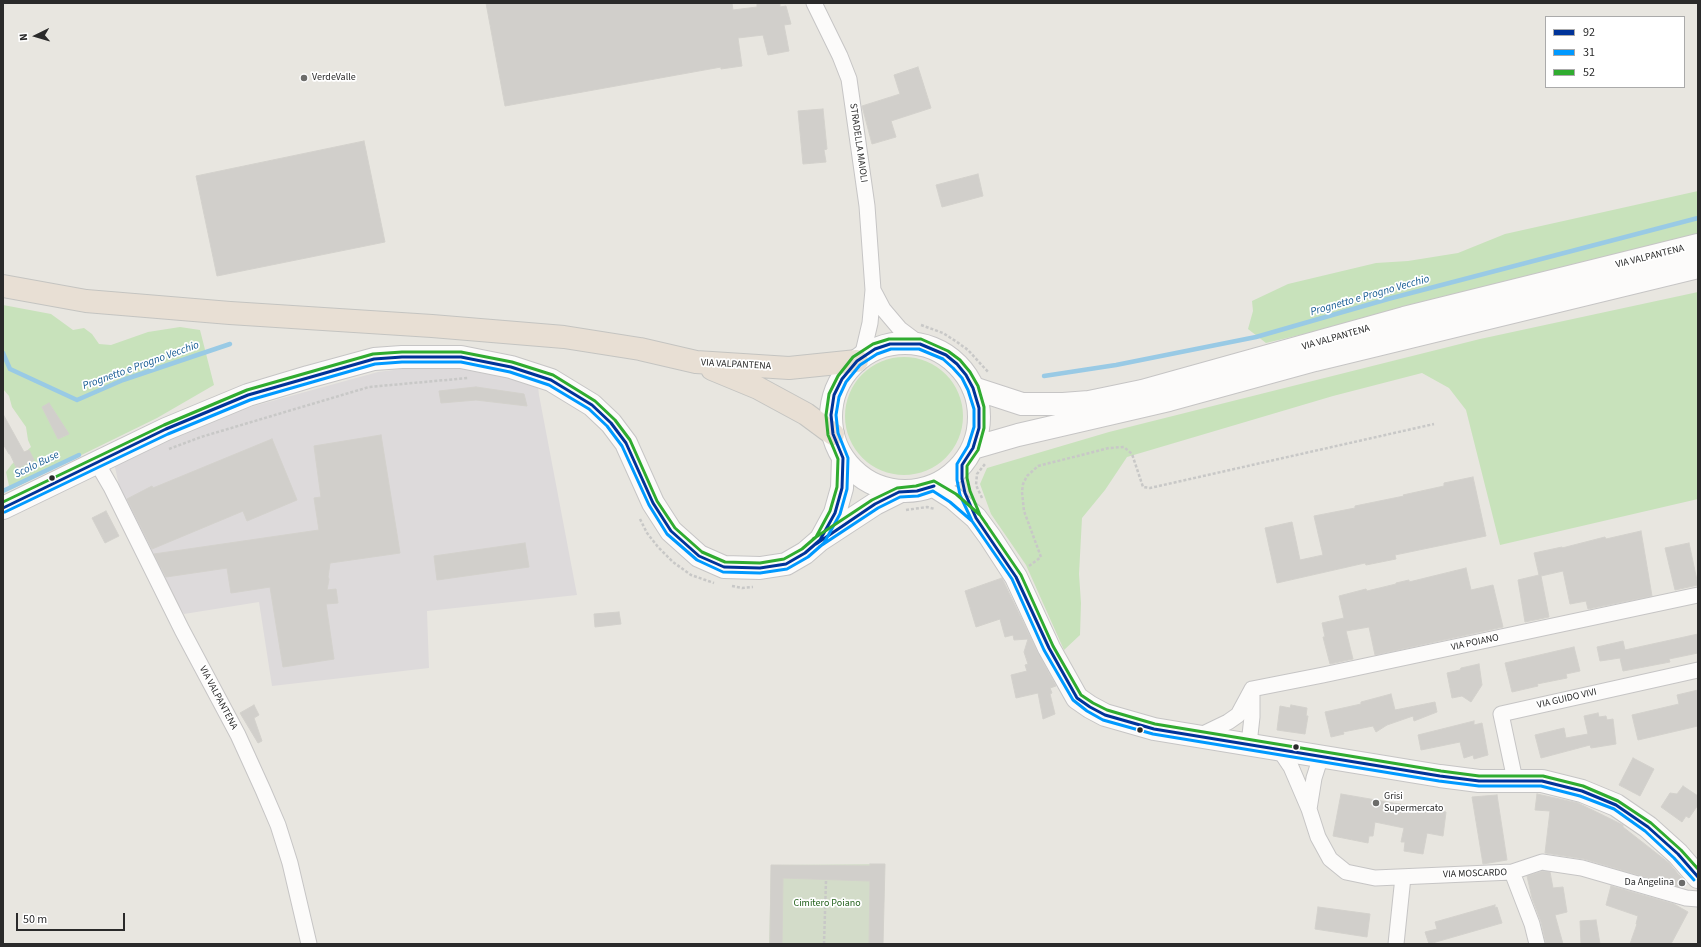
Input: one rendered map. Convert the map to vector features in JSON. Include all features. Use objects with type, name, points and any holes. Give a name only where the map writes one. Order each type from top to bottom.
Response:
[{"type":"highway","points":[[3,286],[93,302],[564,337],[640,349],[696,362]]},
{"type":"highway","name":"VIA VALPANTENA","points":[[696,362],[789,368],[860,359]]},
{"type":"highway","name":"VIA VALPANTENA","points":[[696,362],[758,388],[806,414],[833,434]]},
{"type":"street","name":"STRADELLA MAIOLI","points":[[814,3],[840,56],[849,79],[870,224],[873,290],[870,323],[860,359]]},
{"type":"street","name":"VIA VALPANTENA","points":[[973,388],[1022,404],[1063,404],[1104,399],[1142,391],[1404,318],[1698,245]]},
{"type":"street","name":"VIA VALPANTENA","points":[[968,456],[1018,435],[1169,400],[1322,359],[1698,267]]},
{"type":"street","name":"STRADELLA MAIOLI","points":[[873,290],[883,309],[900,329],[919,334]]},
{"type":"street","name":"VIA VALPANTENA","points":[[3,508],[166,429],[241,398],[308,377],[374,359],[402,357],[461,357],[511,367],[551,380],[592,405],[611,423],[626,443],[653,503],[671,531],[699,556],[724,567],[760,568],[786,564],[805,553],[820,540],[875,504],[900,501],[917,491],[934,486],[949,477],[968,456],[979,428],[979,408],[973,388],[966,375],[957,364],[946,355],[933,348],[919,334],[905,343],[890,344],[875,349],[860,359],[842,379],[834,395],[831,415],[833,434],[837,447],[843,458],[854,471],[867,482],[883,488],[900,501]]},
{"type":"street","points":[[968,456],[965,494],[976,518],[1016,576],[1049,648],[1078,698],[1090,707],[1105,715],[1154,729],[1440,776],[1479,780],[1542,781],[1582,791],[1616,805],[1648,826],[1678,854],[1697,869]]},
{"type":"street","name":"VIA VALPANTENA","points":[[820,540],[835,513],[842,488],[843,458]]},
{"type":"street","name":"VIA VALPANTENA","points":[[97,463],[111,487],[182,630],[238,735],[263,790],[278,825],[287,855],[309,944]]},
{"type":"street","points":[[934,486],[953,498],[976,518]]},
{"type":"street","name":"VIA POIANO","points":[[1252,689],[1698,595]]},
{"type":"street","name":"VIA GUIDO VIVI","points":[[1515,780],[1501,714],[1698,670]]},
{"type":"street","points":[[1199,736],[1228,722],[1238,715],[1252,689]]},
{"type":"street","points":[[1249,744],[1252,717],[1252,689]]},
{"type":"street","name":"VIA MOSCARDO","points":[[1279,749],[1291,767],[1309,809],[1318,837],[1330,859],[1346,872],[1375,878],[1512,872],[1542,862],[1582,868],[1692,898]]},
{"type":"street","name":"VIA MOSCARDO","points":[[1309,809],[1314,778],[1321,756]]},
{"type":"street","points":[[1512,872],[1538,944]]},
{"type":"street","points":[[1396,944],[1403,877]]},
{"type":"path","points":[[919,334],[943,333],[968,350],[994,378]]},
{"type":"path","points":[[167,450],[201,437],[369,387],[472,377]]},
{"type":"path","points":[[1016,576],[1041,557],[1024,511],[1022,496],[1023,484],[1027,476],[1038,466],[1109,448],[1124,447],[1132,454],[1143,487],[1150,488],[1434,424]]},
{"type":"path","points":[[900,501],[936,509]]},
{"type":"path","points":[[639,516],[651,538],[673,562],[691,575],[716,584]]},
{"type":"path","points":[[729,586],[742,588],[754,587]]},
{"type":"path","points":[[824,944],[826,881]]},
{"type":"shaded area","points":[[473,360],[535,362],[539,395],[577,595],[427,611],[429,668],[272,686],[259,602],[184,614],[162,579],[122,498],[114,463],[203,420],[378,372]]},
{"type":"green space","points":[[1698,191],[1698,237],[1473,294],[1266,343],[1248,329],[1253,311],[1252,301],[1288,284],[1376,263],[1408,261],[1458,253],[1505,234]]},
{"type":"green space","points":[[1698,292],[1698,499],[1500,545],[1466,410],[1449,388],[1422,373],[1333,396],[1127,457],[1105,490],[1082,518],[1079,574],[1081,603],[1080,635],[1064,650],[1026,565],[991,514],[980,484],[987,468],[1109,432],[1480,339]]},
{"type":"green space","points":[[3,305],[51,314],[73,330],[84,328],[92,334],[99,344],[111,345],[148,332],[180,327],[200,330],[214,385],[157,418],[10,490],[6,472],[12,464],[31,447],[28,440],[26,427],[12,407],[9,396],[3,389]]},
{"type":"green space","points":[[904,357],[916,358],[927,362],[946,374],[958,393],[962,404],[962,428],[958,439],[946,458],[927,470],[916,474],[904,475],[892,474],[881,470],[862,458],[850,439],[846,428],[845,416],[846,404],[850,393],[862,374],[881,362],[892,358]]},
{"type":"green space","name":"Cimitero Poiano","points":[[885,864],[883,944],[769,944],[771,865]]},
{"type":"building","points":[[486,3],[732,3],[733,10],[757,7],[757,3],[780,3],[780,7],[786,6],[791,24],[784,25],[789,51],[768,55],[763,35],[738,38],[742,66],[721,69],[721,67],[505,106]]},
{"type":"building","points":[[918,67],[931,108],[891,121],[896,137],[872,144],[862,106],[900,94],[894,75]]},
{"type":"building","points":[[823,109],[827,149],[824,150],[826,162],[803,164],[798,111]]},
{"type":"building","points":[[364,141],[385,242],[217,276],[196,176]]},
{"type":"building","points":[[978,174],[983,196],[942,207],[936,185]]},
{"type":"building","points":[[476,387],[524,394],[527,406],[476,400],[441,403],[439,391]]},
{"type":"building","points":[[49,403],[69,434],[58,439],[42,407]]},
{"type":"building","points":[[3,414],[24,452],[29,450],[34,460],[17,469],[10,454],[3,444]]},
{"type":"building","points":[[381,435],[400,553],[330,563],[327,590],[336,589],[338,603],[326,604],[334,659],[283,667],[270,587],[231,593],[227,568],[166,577],[154,554],[319,530],[314,498],[321,497],[314,446]]},
{"type":"building","points":[[272,439],[297,500],[247,521],[243,511],[152,549],[127,499],[152,486],[153,488]]},
{"type":"building","points":[[1473,477],[1486,536],[1395,555],[1396,559],[1366,565],[1365,563],[1277,583],[1265,528],[1292,522],[1300,560],[1323,555],[1314,516],[1404,496],[1403,495],[1444,486],[1444,483]]},
{"type":"building","points":[[106,511],[119,536],[105,543],[92,518]]},
{"type":"building","points":[[1641,531],[1652,596],[1588,609],[1586,601],[1570,604],[1563,571],[1541,576],[1549,617],[1525,622],[1518,580],[1539,575],[1534,553],[1562,548],[1605,537],[1606,539]]},
{"type":"building","points":[[525,543],[529,567],[437,580],[434,556]]},
{"type":"building","points":[[1689,543],[1698,585],[1675,590],[1665,548]]},
{"type":"building","points":[[1466,568],[1471,590],[1493,585],[1503,627],[1375,655],[1369,627],[1346,631],[1353,659],[1330,664],[1323,637],[1325,637],[1322,623],[1344,618],[1339,596],[1366,589],[1367,591],[1409,580],[1409,582]]},
{"type":"building","points":[[1002,578],[1038,653],[1056,686],[1050,688],[1055,714],[1043,719],[1038,693],[1016,698],[1011,675],[1027,671],[1025,665],[1028,664],[1024,652],[1028,639],[1014,640],[1013,635],[1005,637],[1000,619],[976,627],[965,591]]},
{"type":"building","points":[[619,612],[621,624],[595,627],[594,614]]},
{"type":"building","points":[[1698,634],[1698,653],[1669,659],[1670,662],[1623,671],[1620,658],[1600,661],[1597,647],[1623,641],[1625,650]]},
{"type":"building","points":[[1574,647],[1580,671],[1566,674],[1567,678],[1537,684],[1538,686],[1512,692],[1505,663]]},
{"type":"building","points":[[1479,664],[1482,685],[1471,702],[1462,696],[1452,698],[1447,673]]},
{"type":"building","points":[[1698,690],[1698,726],[1638,740],[1632,715],[1679,704],[1677,695]]},
{"type":"building","points":[[1391,694],[1395,710],[1435,702],[1437,712],[1414,721],[1413,716],[1387,725],[1376,732],[1373,726],[1343,732],[1344,734],[1331,737],[1325,712],[1361,704],[1361,702]]},
{"type":"building","points":[[254,705],[259,715],[254,718],[262,741],[258,743],[240,713]]},
{"type":"building","points":[[1291,705],[1307,708],[1306,716],[1308,716],[1305,734],[1277,730],[1280,706],[1290,708]]},
{"type":"building","points":[[1598,713],[1599,717],[1606,716],[1607,720],[1613,719],[1616,744],[1591,748],[1590,745],[1541,758],[1535,735],[1564,728],[1566,738],[1588,734],[1584,716]]},
{"type":"building","points":[[1474,721],[1474,725],[1482,723],[1488,755],[1474,759],[1473,755],[1464,758],[1460,742],[1421,750],[1418,735]]},
{"type":"building","points":[[1633,758],[1654,769],[1640,796],[1619,785]]},
{"type":"building","points":[[1683,786],[1698,796],[1698,805],[1689,818],[1686,816],[1682,822],[1661,807],[1670,793],[1677,794]]},
{"type":"building","points":[[1341,794],[1446,812],[1443,836],[1427,833],[1423,854],[1404,851],[1405,842],[1401,842],[1404,828],[1375,822],[1373,836],[1369,836],[1368,843],[1333,836]]},
{"type":"building","points":[[1537,794],[1578,803],[1623,825],[1623,827],[1669,863],[1685,882],[1682,888],[1584,859],[1545,853],[1550,811],[1535,810]]},
{"type":"building","points":[[1497,795],[1507,860],[1483,864],[1472,797]]},
{"type":"building","points":[[870,864],[885,864],[883,944],[869,944],[870,881],[783,878],[782,944],[770,944],[771,865],[870,866]]},
{"type":"building","points":[[1543,871],[1550,872],[1553,888],[1563,887],[1567,912],[1555,915],[1563,944],[1546,944],[1541,922],[1532,898],[1527,876]]},
{"type":"building","points":[[1611,886],[1674,904],[1688,912],[1671,944],[1630,944],[1637,924],[1638,916],[1606,905]]},
{"type":"building","points":[[1495,905],[1502,923],[1429,944],[1425,932],[1437,929],[1435,922]]},
{"type":"building","points":[[1318,907],[1370,914],[1367,937],[1315,929]]},
{"type":"building","points":[[1596,920],[1600,944],[1581,944],[1580,921]]},
{"type":"waterway","name":"Prognetto e Progno Vecchio","points":[[1044,376],[1116,365],[1256,337],[1388,299],[1698,218]]},
{"type":"waterway","name":"Prognetto e Progno Vecchio","points":[[3,353],[10,369],[77,400],[123,380],[230,344]]},
{"type":"waterway","name":"Scolo Buse","points":[[3,491],[79,455]]},
{"type":"transit line","name":"52","points":[[3,502],[164,425],[247,390],[373,354],[402,352],[461,352],[512,362],[553,375],[595,401],[615,420],[630,440],[657,501],[675,528],[702,552],[725,562],[760,563],[784,559],[802,549],[816,537],[830,511],[837,487],[838,459],[828,435],[826,415],[829,394],[838,376],[853,357],[873,344],[889,339],[921,339],[948,351],[960,360],[970,372],[978,386],[984,407],[984,428],[978,450],[967,466],[967,478],[970,491],[980,515],[1021,575],[1053,646],[1081,695],[1107,710],[1155,724],[1441,771],[1479,776],[1543,776],[1583,786],[1618,801],[1651,823],[1681,850],[1698,869]]},
{"type":"transit line","name":"92","points":[[3,508],[166,429],[248,395],[374,359],[402,357],[461,357],[511,367],[551,380],[592,405],[611,423],[626,443],[653,503],[671,531],[699,556],[724,567],[760,568],[786,564],[805,553],[820,540],[835,513],[842,488],[843,458],[833,434],[831,415],[834,395],[842,379],[857,361],[875,349],[890,344],[920,344],[946,355],[957,364],[966,375],[973,388],[979,408],[979,428],[973,448],[962,465]]},
{"type":"transit line","name":"31","points":[[5,512],[168,434],[250,400],[375,364],[402,362],[461,362],[510,372],[549,385],[589,409],[607,426],[622,446],[649,505],[667,534],[697,560],[723,572],[760,573],[787,569],[808,557],[824,543],[840,514],[847,489],[848,458],[838,433],[836,415],[839,397],[846,382],[860,365],[877,354],[891,349],[919,349],[943,359],[962,378],[968,390],[974,409],[974,427],[968,446],[957,464],[957,480],[960,495],[972,521],[1012,579],[1044,650],[1073,700],[1087,711],[1103,720],[1153,734],[1439,781],[1479,786],[1541,786],[1580,796],[1614,809],[1645,831],[1674,858],[1694,880]]},
{"type":"transit line","name":"92","points":[[962,465],[962,479],[965,493],[976,518],[1016,577],[1049,648],[1077,698],[1090,707],[1105,715],[1154,729],[1440,776],[1479,781],[1542,781],[1582,791],[1616,805],[1648,827],[1678,854],[1698,877]]},
{"type":"transit line","name":"52","points":[[813,539],[872,500],[897,488],[916,486],[934,481],[956,494],[980,515],[987,525]]},
{"type":"transit line","name":"92","points":[[816,544],[875,504],[899,492],[917,491],[934,486]]},
{"type":"transit line","name":"31","points":[[819,547],[878,508],[900,497],[918,496],[933,491],[950,502],[972,521],[979,531]]},
{"type":"place","name":"VerdeValle","points":[[304,78]]},
{"type":"place","name":"Grisi Supermercato","points":[[1376,803]]},
{"type":"place","name":"Da Angelina","points":[[1682,883]]}]
